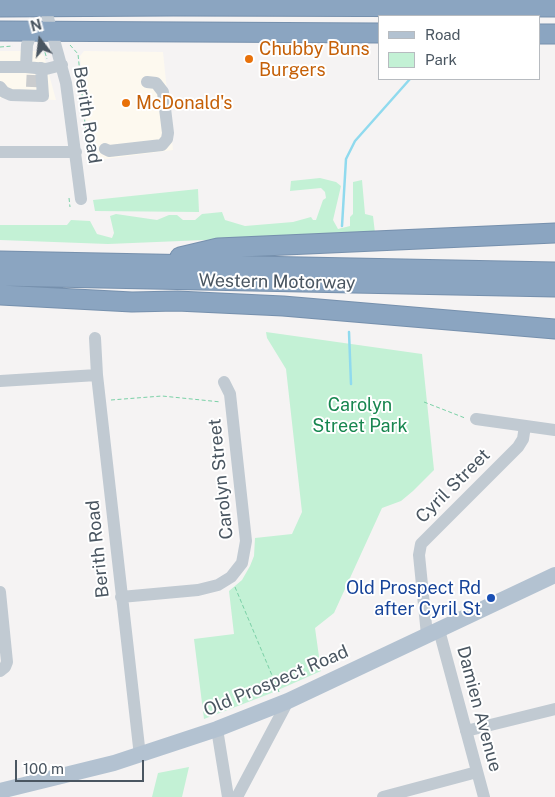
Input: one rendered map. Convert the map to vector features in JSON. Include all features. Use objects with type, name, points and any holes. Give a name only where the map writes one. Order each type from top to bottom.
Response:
[{"type":"highway","points":[[0,7],[44,4],[173,3],[366,7],[450,4],[555,7]]},
{"type":"highway","points":[[0,32],[378,33]]},
{"type":"highway","points":[[540,34],[555,34]]},
{"type":"highway","points":[[152,264],[218,248],[555,233]]},
{"type":"highway","name":"Western Motorway","points":[[0,261],[555,272]]},
{"type":"highway","name":"Western Motorway","points":[[0,276],[555,287]]},
{"type":"highway","points":[[0,295],[132,302],[218,312],[344,318],[555,336]]},
{"type":"highway","points":[[132,302],[177,300],[283,306],[555,329]]},
{"type":"main road","name":"Old Prospect Road","points":[[11,792],[140,756],[217,729],[288,701],[555,575]]},
{"type":"street","points":[[366,7],[398,0]]},
{"type":"street","name":"Berith Road","points":[[44,4],[62,65],[69,98],[81,199]]},
{"type":"street","points":[[0,87],[4,92],[11,95],[32,91],[43,96],[27,45],[32,31]]},
{"type":"street","points":[[0,67],[62,65]]},
{"type":"street","points":[[105,149],[109,151],[162,145],[167,139],[168,133],[162,92],[152,83]]},
{"type":"street","points":[[0,152],[76,152]]},
{"type":"street","name":"Berith Road","points":[[95,338],[97,375],[140,756]]},
{"type":"street","points":[[0,381],[97,375]]},
{"type":"street","name":"Carolyn Street","points":[[224,382],[230,394],[246,541],[242,563],[231,577]]},
{"type":"street","points":[[476,419],[555,430]]},
{"type":"street","name":"Cyril Street","points":[[433,632],[420,547],[424,540],[518,446],[525,426]]},
{"type":"street","points":[[121,597],[198,590],[218,585],[231,577]]},
{"type":"street","points":[[0,592],[7,656],[5,667],[0,671]]},
{"type":"street","name":"Damien Avenue","points":[[433,632],[466,731],[484,797]]},
{"type":"street","points":[[236,797],[288,701]]},
{"type":"street","points":[[466,731],[555,709]]},
{"type":"street","points":[[217,729],[228,797]]},
{"type":"street","points":[[383,797],[477,772]]},
{"type":"path","points":[[69,45],[78,54],[89,163]]},
{"type":"path","points":[[100,401],[162,396],[231,404]]},
{"type":"path","points":[[424,402],[463,418],[476,419]]},
{"type":"path","points":[[231,577],[279,692],[288,701]]},
{"type":"shaded area","points":[[0,51],[38,51],[44,56],[56,100],[0,98]]},
{"type":"shaded area","name":"McDonald's","points":[[84,51],[163,52],[173,150],[90,161],[80,56]]},
{"type":"green space","points":[[320,178],[336,182],[341,186],[333,220],[338,229],[350,226],[350,217],[353,214],[353,182],[362,180],[365,214],[373,216],[375,233],[108,244],[0,240],[0,225],[67,225],[71,220],[90,221],[97,234],[112,238],[114,233],[110,216],[116,214],[157,220],[169,215],[177,215],[183,220],[195,220],[202,214],[222,212],[225,220],[245,226],[293,222],[311,217],[313,220],[316,220],[323,200],[326,198],[325,192],[321,188],[290,191],[291,181]]},
{"type":"green space","points":[[198,189],[199,212],[95,211],[93,200]]},
{"type":"green space","name":"Carolyn Street Park","points":[[266,332],[422,354],[434,470],[401,501],[382,508],[334,613],[315,628],[321,671],[269,694],[204,719],[194,639],[234,634],[229,591],[242,580],[250,566],[254,556],[255,538],[292,534],[302,512],[286,369],[267,338]]},
{"type":"green space","points":[[189,767],[182,797],[152,797],[158,773]]},
{"type":"waterway","points":[[342,226],[346,159],[355,141],[409,80]]},
{"type":"waterway","points":[[349,332],[351,384]]},
{"type":"tunnel","points":[[32,87],[33,67]]},
{"type":"place","name":"Chubby Buns Burgers","points":[[249,59]]},
{"type":"place","name":"McDonald's","points":[[126,103]]},
{"type":"place","name":"Old Prospect Rd after Cyril St","points":[[491,598]]}]
